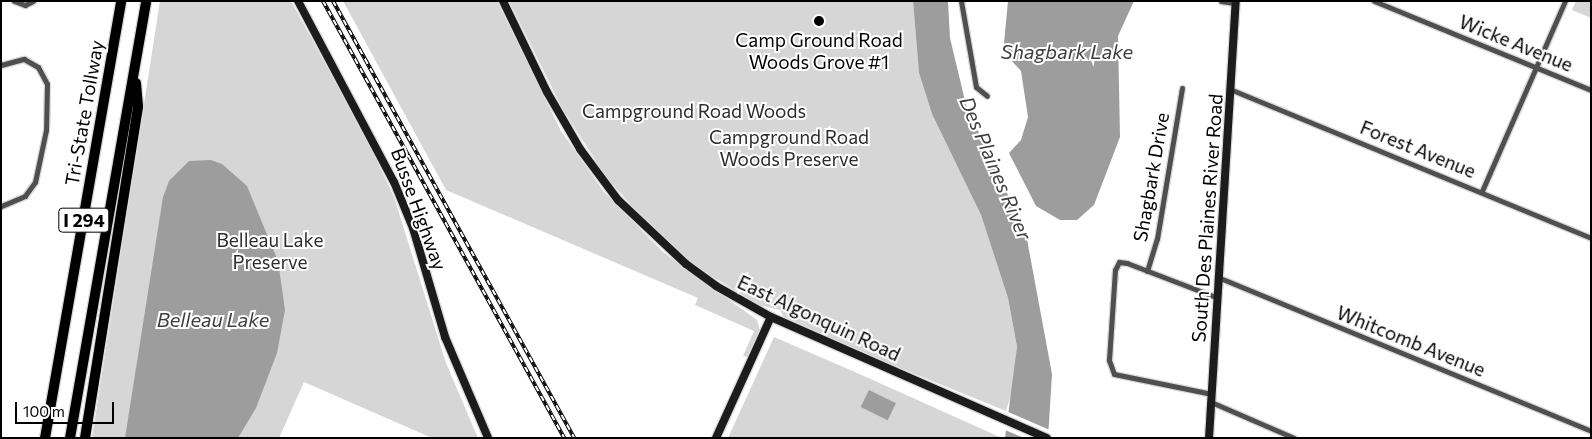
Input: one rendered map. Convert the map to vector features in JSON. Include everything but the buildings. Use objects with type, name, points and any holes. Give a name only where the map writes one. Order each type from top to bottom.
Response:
[{"type":"highway","name":"Tri-State Tollway","points":[[45,438],[121,1]]},
{"type":"highway","name":"I 294","points":[[70,438],[146,1]]},
{"type":"highway","points":[[85,438],[138,106],[135,68]]},
{"type":"main road","name":"Busse Highway","points":[[298,1],[394,182],[413,228],[445,337],[488,438]]},
{"type":"main road","name":"East Algonquin Road","points":[[504,1],[570,132],[618,200],[686,264],[716,286],[771,317],[1047,438]]},
{"type":"main road","name":"South Des Plaines River Road","points":[[1209,438],[1236,2]]},
{"type":"main road","points":[[716,438],[771,317]]},
{"type":"street","points":[[14,1],[31,3]]},
{"type":"street","points":[[961,1],[976,87],[987,96]]},
{"type":"street","points":[[1222,1],[1236,2]]},
{"type":"street","name":"Wicke Avenue","points":[[1374,1],[1591,90]]},
{"type":"street","points":[[1482,191],[1565,1]]},
{"type":"street","points":[[1,65],[24,60],[38,68],[47,84],[46,130],[35,182],[25,196],[1,206]]},
{"type":"street","name":"Shagbark Drive","points":[[1147,271],[1157,240],[1182,88]]},
{"type":"street","name":"Forest Avenue","points":[[1232,90],[1482,191],[1591,238]]},
{"type":"street","points":[[1218,298],[1119,262],[1115,270],[1110,360],[1114,374],[1211,398],[1294,438]]},
{"type":"street","name":"Whitcomb Avenue","points":[[1220,278],[1591,431]]},
{"type":"green space","name":"Belleau Lake Preserve","points":[[160,1],[291,1],[366,138],[394,197],[446,363],[478,438],[432,438],[304,382],[279,438],[92,438]]},
{"type":"green space","points":[[343,1],[497,1],[561,131],[604,192],[663,252],[757,320],[760,330],[748,357],[743,356],[754,331],[695,305],[698,298],[446,190]]},
{"type":"green space","name":"Campground Road Woods Preserve","points":[[509,1],[913,1],[919,73],[932,114],[981,215],[1008,298],[1017,347],[1014,385],[1006,411],[831,340],[784,318],[780,310],[759,305],[700,269],[650,226],[607,178],[563,110]]},
{"type":"green space","points":[[1576,1],[1591,1],[1591,18],[1572,10]]},
{"type":"green space","points":[[774,337],[855,372],[1002,438],[728,438]]},
{"type":"water","points":[[913,1],[948,1],[950,38],[966,105],[1026,234],[1052,374],[1048,438],[1005,438],[1017,347],[1008,298],[981,215],[932,114],[919,73]]},
{"type":"water","name":"Shagbark Lake","points":[[1008,1],[1134,1],[1118,36],[1120,137],[1094,205],[1077,220],[1060,220],[1036,206],[1009,153],[1021,140],[1028,117],[1021,71],[1009,58],[1004,43]]},
{"type":"water","name":"Belleau Lake","points":[[211,160],[222,164],[247,186],[278,261],[285,310],[277,353],[256,408],[238,438],[125,438],[163,197],[169,181],[189,161]]},
{"type":"water","points":[[869,390],[896,403],[888,420],[861,407]]},
{"type":"pier","points":[[1006,411],[1052,431],[1051,438],[1024,438],[1005,430]]},
{"type":"railway","points":[[323,1],[564,438]]},
{"type":"railway","points":[[333,1],[574,438]]},
{"type":"place","name":"Camp Ground Road Woods Grove #1","points":[[819,21]]},
{"type":"park label","name":"Campground Road Woods","points":[[694,111]]},
{"type":"water label","name":"Des Plaines River","points":[[996,168]]}]
